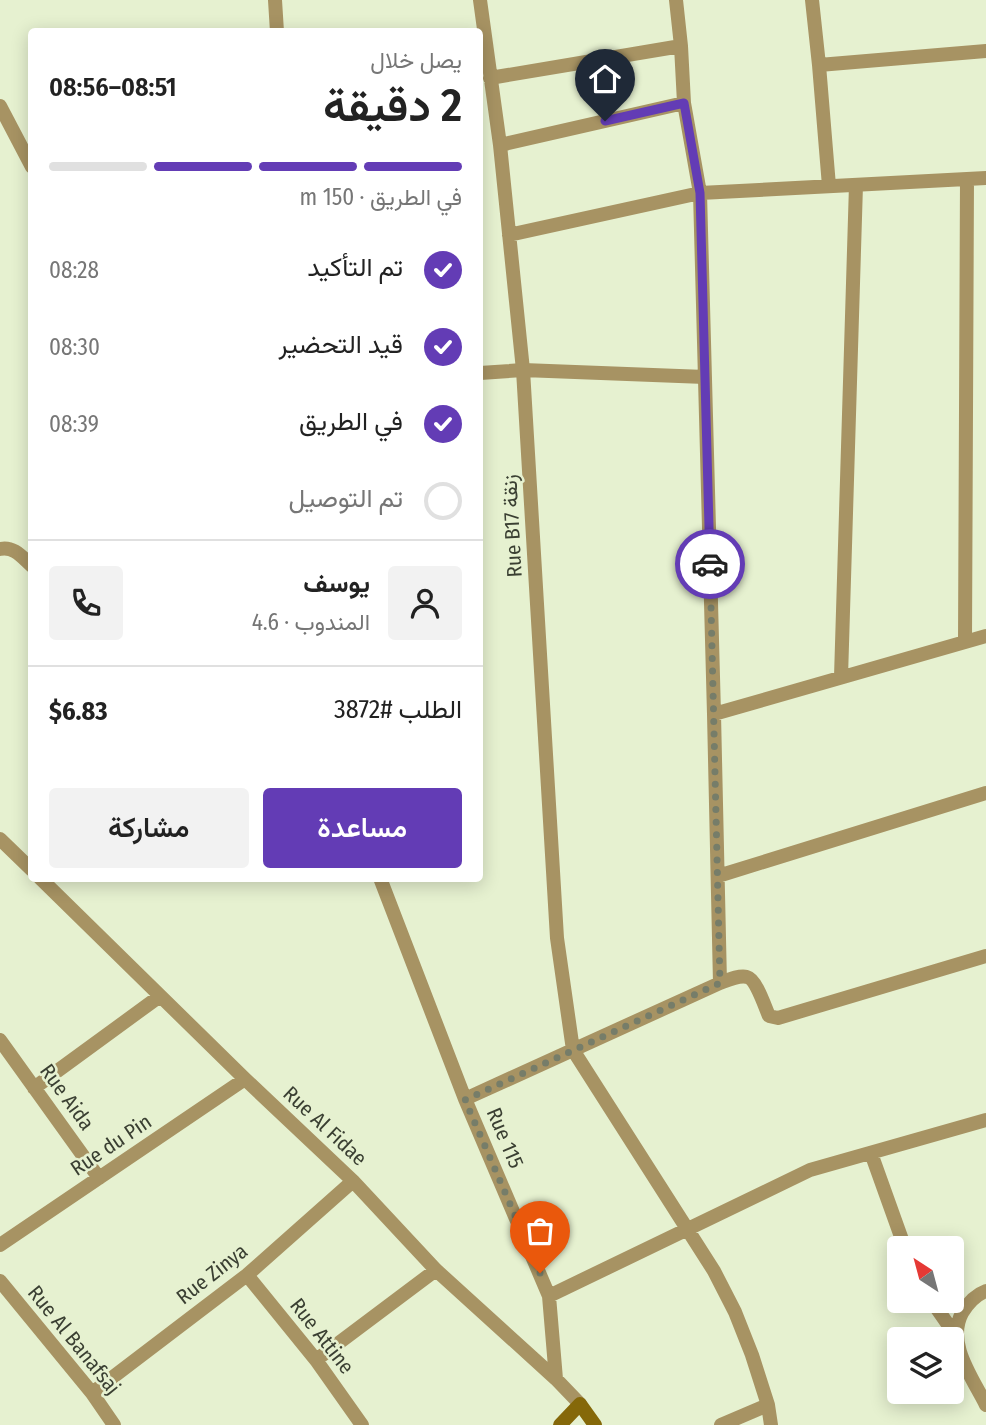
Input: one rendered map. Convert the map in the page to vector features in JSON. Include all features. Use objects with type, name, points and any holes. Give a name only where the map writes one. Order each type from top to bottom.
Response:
[{"type":"street","points":[[275,0],[277,28]]},
{"type":"street","name":"Rue B17 زنقة","points":[[480,0],[481,28]]},
{"type":"street","points":[[676,0],[684,103],[700,193],[720,983]]},
{"type":"street","points":[[812,0],[829,186]]},
{"type":"street","points":[[490,78],[681,46]]},
{"type":"street","name":"Rue B17 زنقة","points":[[483,47],[500,145],[523,370],[557,938],[573,1050]]},
{"type":"street","points":[[819,65],[986,51]]},
{"type":"street","points":[[500,145],[684,103]]},
{"type":"street","points":[[0,106],[28,159]]},
{"type":"street","points":[[509,235],[700,193],[986,178]]},
{"type":"street","points":[[965,642],[967,179]]},
{"type":"street","points":[[841,677],[856,185]]},
{"type":"street","points":[[483,373],[523,370],[705,377]]},
{"type":"street","points":[[0,549],[11,549],[28,562]]},
{"type":"street","points":[[714,714],[986,636]]},
{"type":"street","points":[[718,876],[986,793]]},
{"type":"street","points":[[0,839],[28,866]]},
{"type":"street","name":"Rue Al Fidae","points":[[44,882],[353,1181],[436,1270],[580,1404]]},
{"type":"street","name":"Rue 115","points":[[382,882],[465,1100],[549,1296],[556,1379]]},
{"type":"street","points":[[465,1100],[720,983],[737,978],[750,978],[755,983],[769,1016],[778,1018],[986,956]]},
{"type":"street","points":[[34,1088],[160,996]]},
{"type":"street","name":"Rue Aida","points":[[0,1040],[99,1178]]},
{"type":"street","points":[[573,1050],[714,1271],[735,1312],[752,1355],[768,1405],[771,1425]]},
{"type":"street","name":"Rue du Pin","points":[[0,1245],[245,1079]]},
{"type":"street","points":[[549,1296],[810,1170],[986,1120]]},
{"type":"street","points":[[871,1153],[901,1236]]},
{"type":"street","name":"Rue Zinya","points":[[92,1393],[247,1275],[353,1181]]},
{"type":"street","points":[[316,1360],[436,1270]]},
{"type":"street","name":"Rue Attine","points":[[247,1275],[316,1360],[362,1425]]},
{"type":"street","name":"Rue Al Banafsaj","points":[[0,1281],[92,1393],[114,1425]]},
{"type":"street","points":[[957,1327],[966,1306],[978,1294],[986,1292]]},
{"type":"street","points":[[964,1361],[986,1405]]},
{"type":"street","points":[[560,1425],[580,1404],[595,1425]]},
{"type":"street","points":[[721,1425],[768,1405]]},
{"type":"way so far","points":[[540,1273],[465,1100],[720,983],[710,564]]},
{"type":"route","points":[[605,121],[684,103],[700,193],[710,564]]}]
